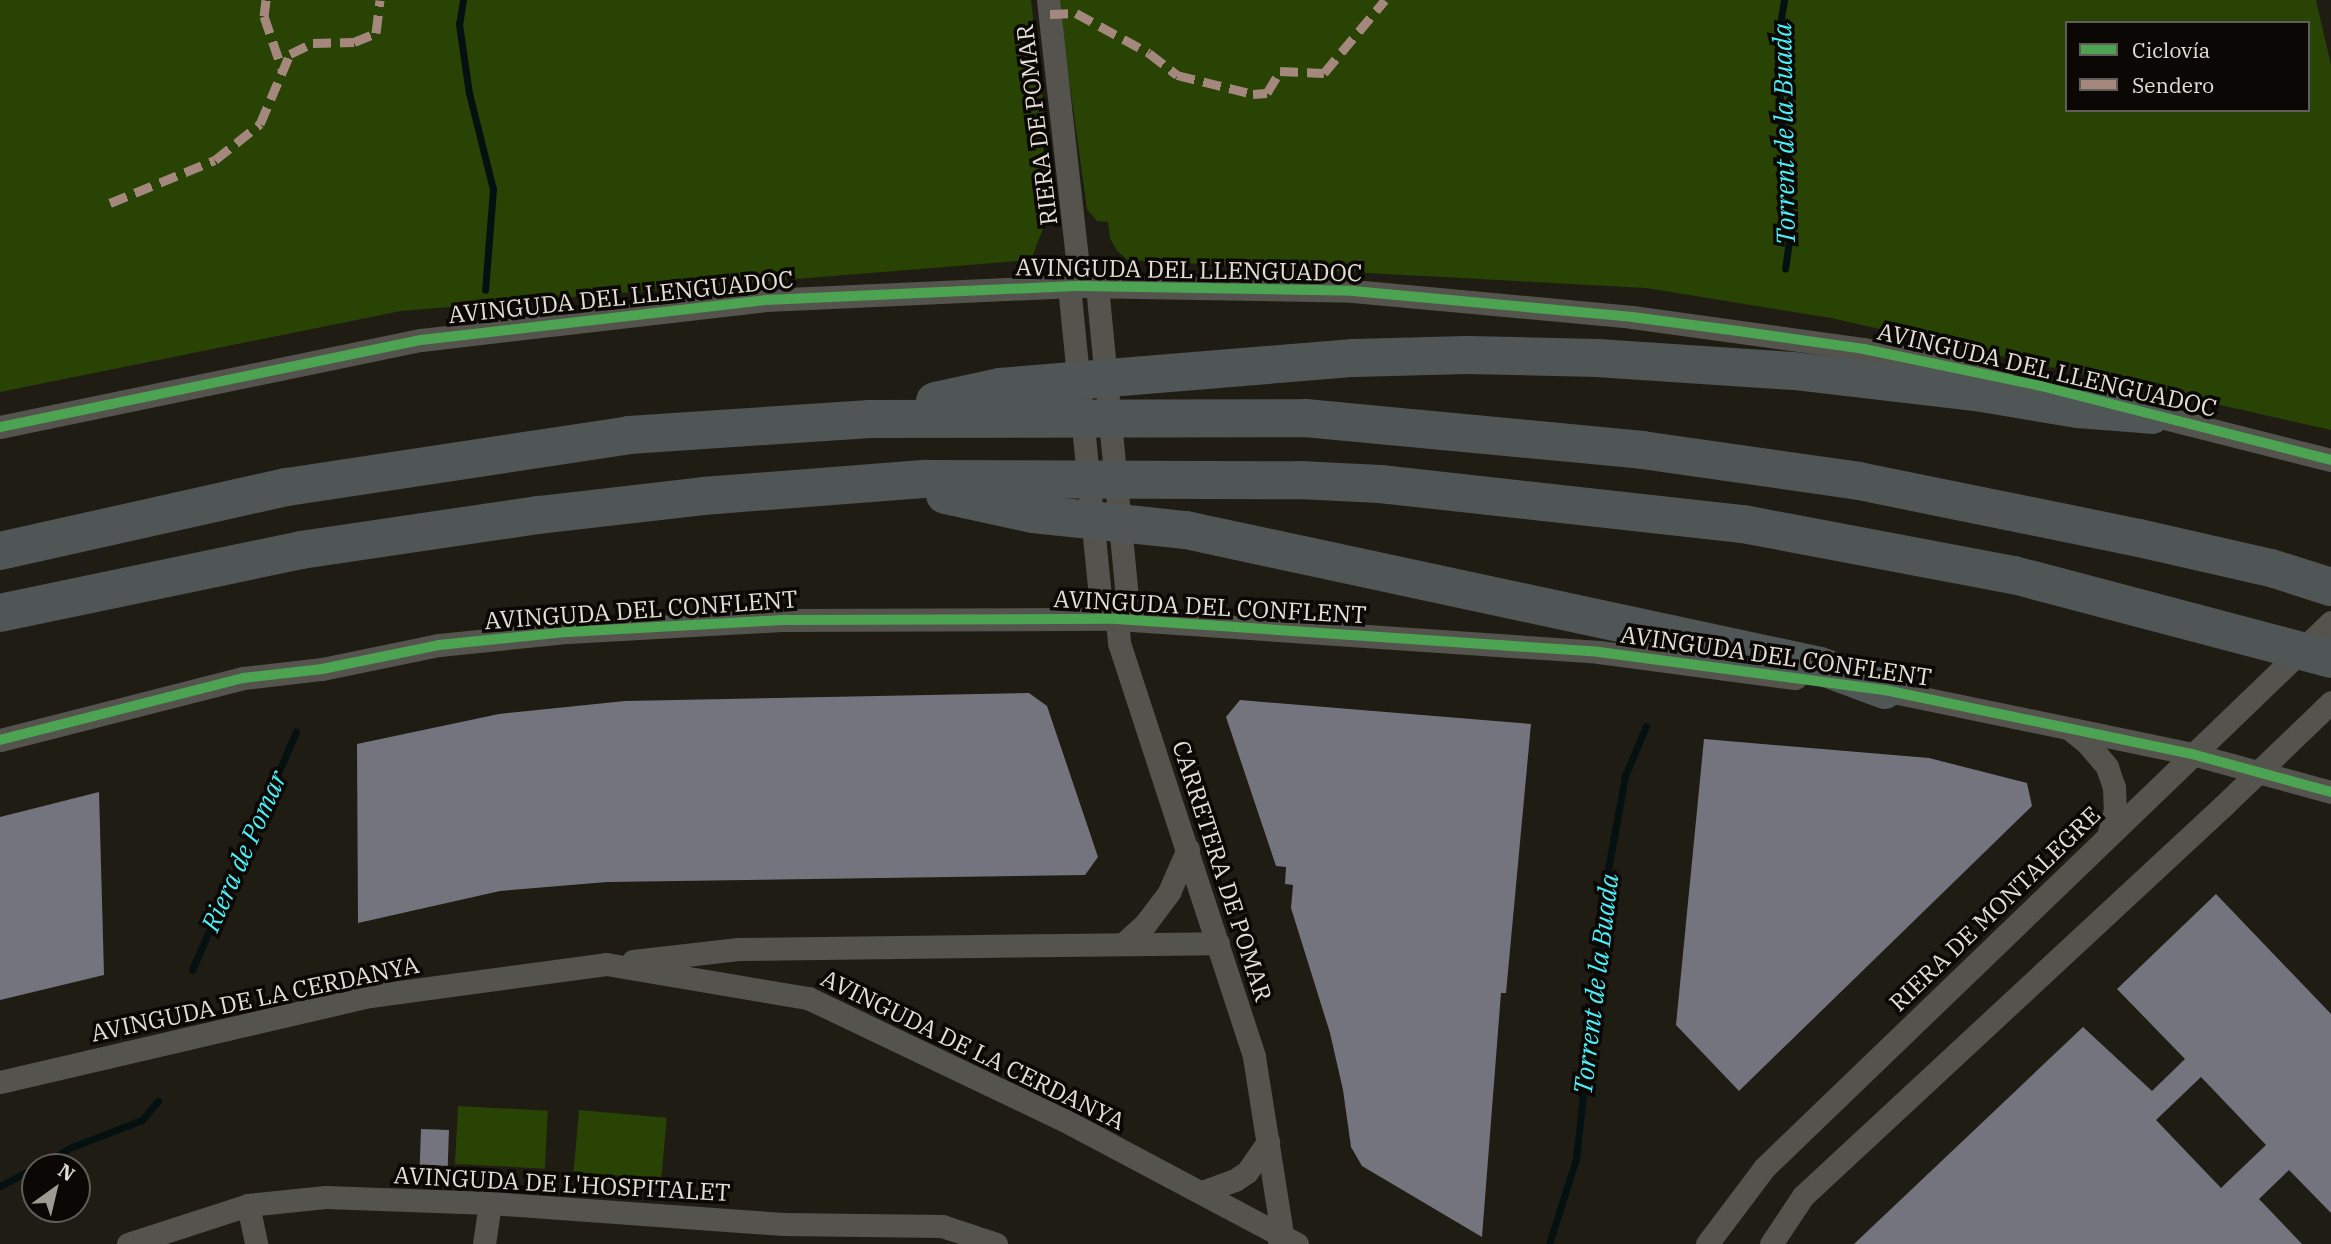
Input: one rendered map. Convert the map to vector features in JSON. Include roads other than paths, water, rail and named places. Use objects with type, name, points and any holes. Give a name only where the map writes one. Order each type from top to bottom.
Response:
[{"type":"highway","points":[[870,419],[1000,387],[1354,358],[1467,355],[1597,358],[1794,371],[1976,392],[2078,409],[2152,415]]},
{"type":"highway","points":[[0,551],[287,487],[629,435],[870,419],[1305,418],[1642,450],[1859,481],[2270,568],[2331,587]]},
{"type":"highway","points":[[0,613],[301,550],[539,515],[690,498],[881,482],[1124,478],[1380,484],[1742,524],[2014,575],[2204,623],[2331,659]]},
{"type":"highway","points":[[881,482],[1033,514],[1186,530],[1820,666],[1885,690]]},
{"type":"street","name":"RIERA DE POMAR","points":[[1048,0],[1082,286]]},
{"type":"street","name":"CARRETERA DE POMAR","points":[[1082,286],[1099,323],[1125,572],[1127,596],[1116,619]]},
{"type":"street","name":"CARRETERA DE POMAR","points":[[1082,286],[1073,323],[1100,596],[1116,619],[1119,643],[1254,1057],[1286,1241]]},
{"type":"street","name":"AVINGUDA DEL LLENGUADOC","points":[[0,427],[421,340],[766,300],[1082,286],[1353,291],[1632,317],[1864,349],[2040,386],[2331,460]]},
{"type":"street","name":"AVINGUDA DEL CONFLENT","points":[[0,740],[243,678],[322,669],[439,645],[568,632],[786,620],[1116,619],[1599,652],[1885,690],[2192,754],[2331,792]]},
{"type":"street","name":"RIERA DE MONTALEGRE","points":[[1707,1244],[1765,1168],[2331,622]]},
{"type":"street","points":[[1771,1244],[1803,1196],[2259,773],[2331,702]]},
{"type":"street","points":[[2068,728],[2088,744],[2107,767],[2114,787],[2115,810],[2108,837]]},
{"type":"street","points":[[1122,944],[1146,922],[1169,892],[1188,849]]},
{"type":"street","name":"AVINGUDA DE LA CERDANYA","points":[[0,1082],[370,996],[606,964],[738,949],[1218,943]]},
{"type":"street","name":"AVINGUDA DE LA CERDANYA","points":[[606,964],[808,998],[1064,1120],[1202,1192],[1286,1241]]},
{"type":"street","points":[[1202,1192],[1228,1184],[1248,1172],[1268,1142]]},
{"type":"street","name":"AVINGUDA DE L'HOSPITALET","points":[[128,1244],[248,1205],[326,1197],[490,1203],[936,1235],[996,1244]]},
{"type":"street","points":[[484,1244],[490,1203]]},
{"type":"street","points":[[248,1205],[256,1244]]},
{"type":"street","points":[[768,1244],[783,1224]]},
{"type":"waterway","name":"Riera de Pomar","points":[[463,0],[459,24],[469,93],[493,189],[485,290]]},
{"type":"waterway","name":"Torrent de la Buada","points":[[1784,0],[1779,32],[1780,106],[1791,227],[1785,269]]},
{"type":"waterway","name":"Torrent de la Buada","points":[[1549,1244],[1576,1159],[1607,875],[1625,776],[1646,726]]},
{"type":"waterway","name":"Riera de Pomar","points":[[192,970],[296,732]]},
{"type":"waterway","name":"Riera de Pomar","points":[[61,1153],[142,1120],[158,1101]]},
{"type":"waterway","name":"Riera de Pomar","points":[[0,1186],[21,1175]]}]
